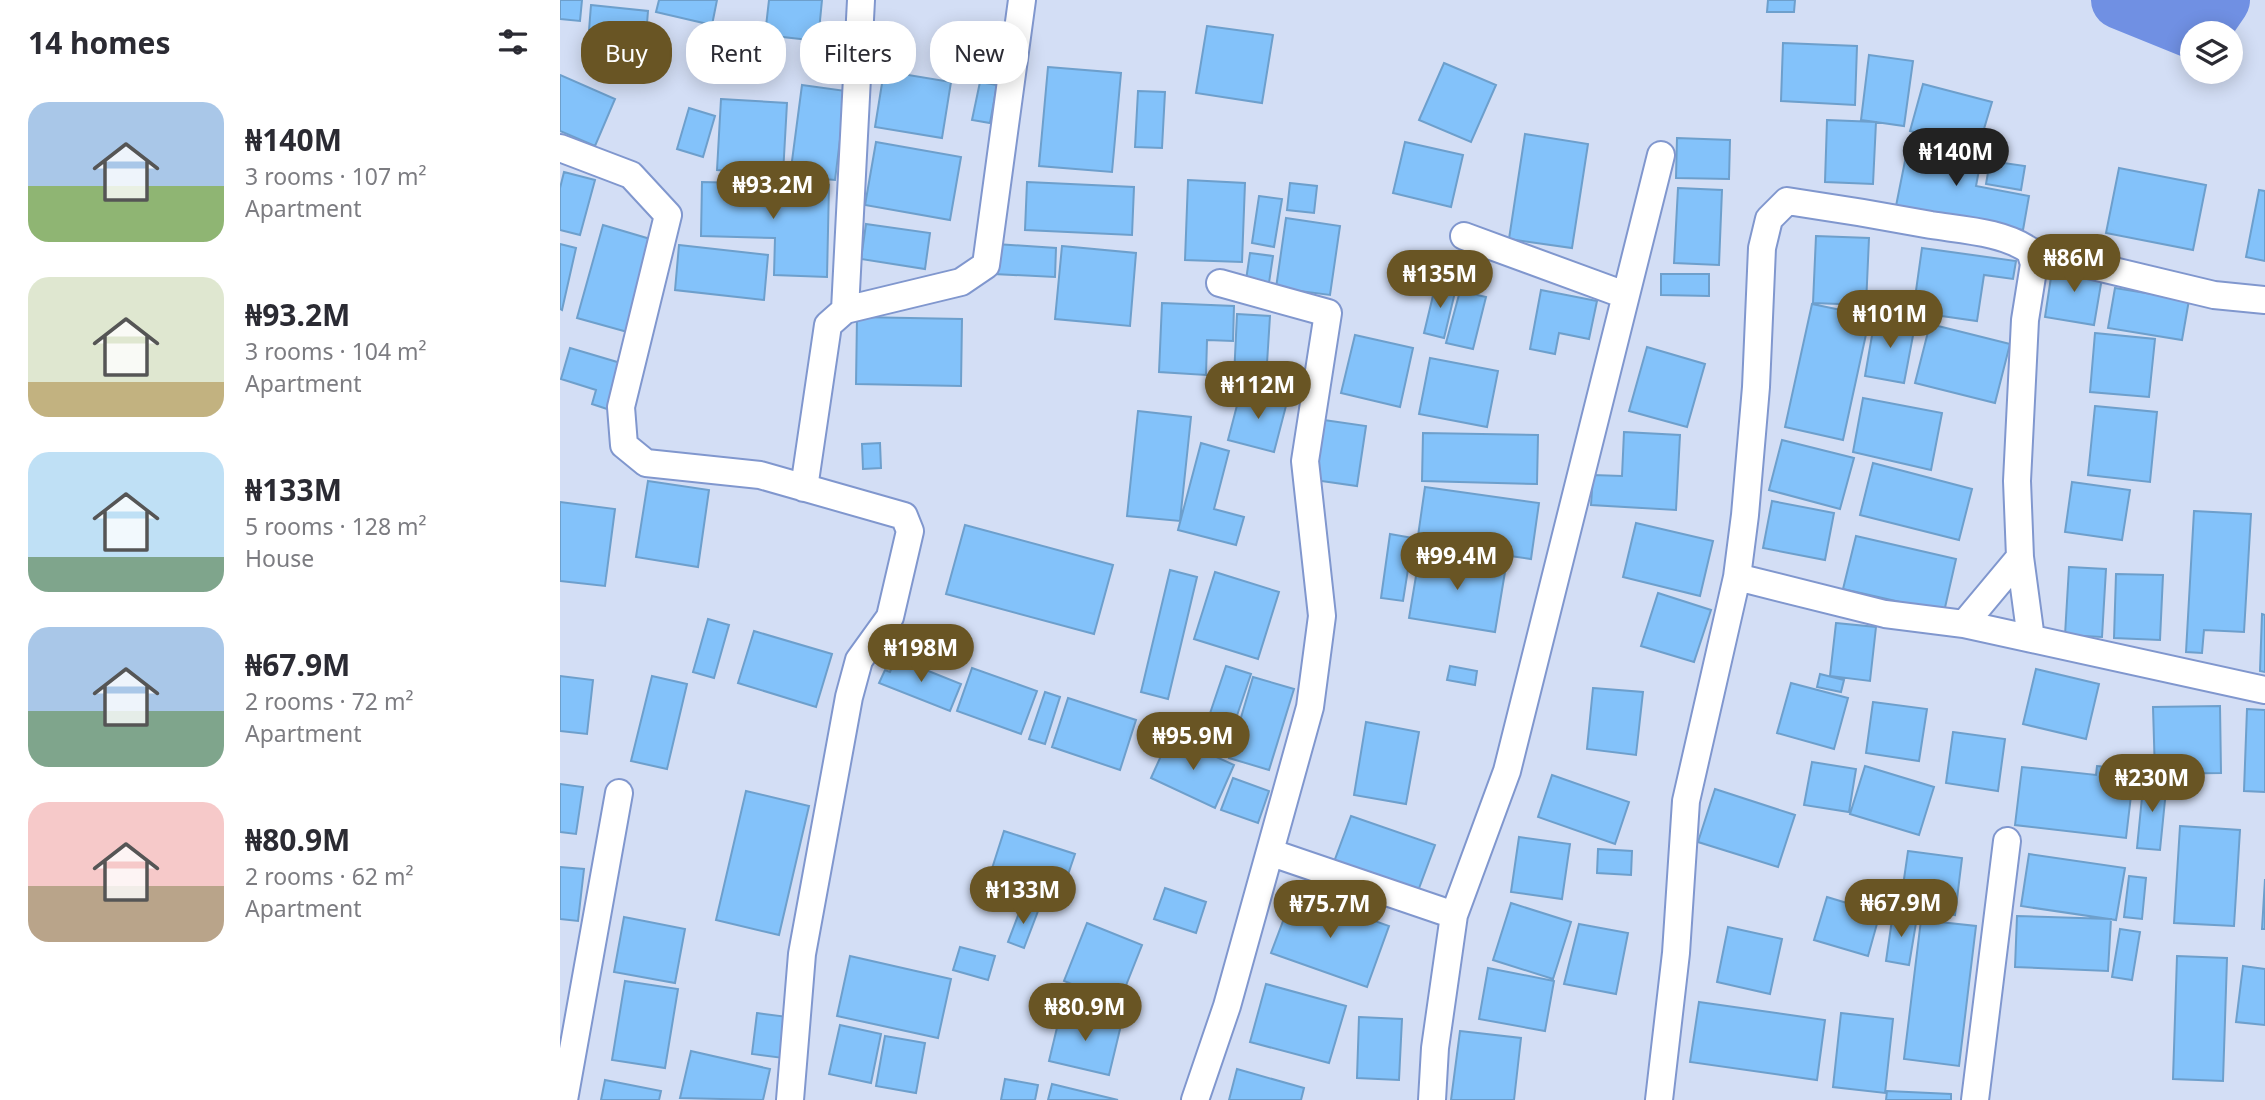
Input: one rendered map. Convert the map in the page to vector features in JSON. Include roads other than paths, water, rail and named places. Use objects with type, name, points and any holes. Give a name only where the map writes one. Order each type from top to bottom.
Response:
[{"type":"street","points":[[845,310],[861,0]]},
{"type":"street","points":[[804,488],[828,325],[845,310],[961,282],[986,265],[1022,0]]},
{"type":"street","points":[[560,148],[631,175],[668,215],[621,407],[624,445],[646,463],[760,475],[904,516],[910,531],[890,617],[859,660],[849,697],[802,954],[790,1100]]},
{"type":"street","points":[[1432,1100],[1436,1048],[1454,915],[1507,771],[1661,155]]},
{"type":"street","points":[[1659,1100],[1676,953],[1686,801],[1737,577],[1756,387],[1762,248],[1769,219],[1787,201],[1980,233],[2020,244],[2030,251],[2214,295],[2265,300]]},
{"type":"street","points":[[1464,236],[1625,295]]},
{"type":"street","points":[[2030,251],[2034,264],[2025,320],[2017,481],[2020,557],[2031,639]]},
{"type":"street","points":[[1195,1100],[1227,1006],[1272,853],[1310,708],[1322,616],[1305,461],[1328,313],[1220,283]]},
{"type":"street","points":[[1964,624],[2020,557]]},
{"type":"street","points":[[1737,577],[1885,614],[1964,624],[2265,690]]},
{"type":"street","points":[[564,1100],[620,793]]},
{"type":"street","points":[[1975,1100],[2007,841]]},
{"type":"street","points":[[1272,853],[1454,915]]},
{"type":"waterway","points":[[2120,0],[2199,32],[2221,0]]}]
